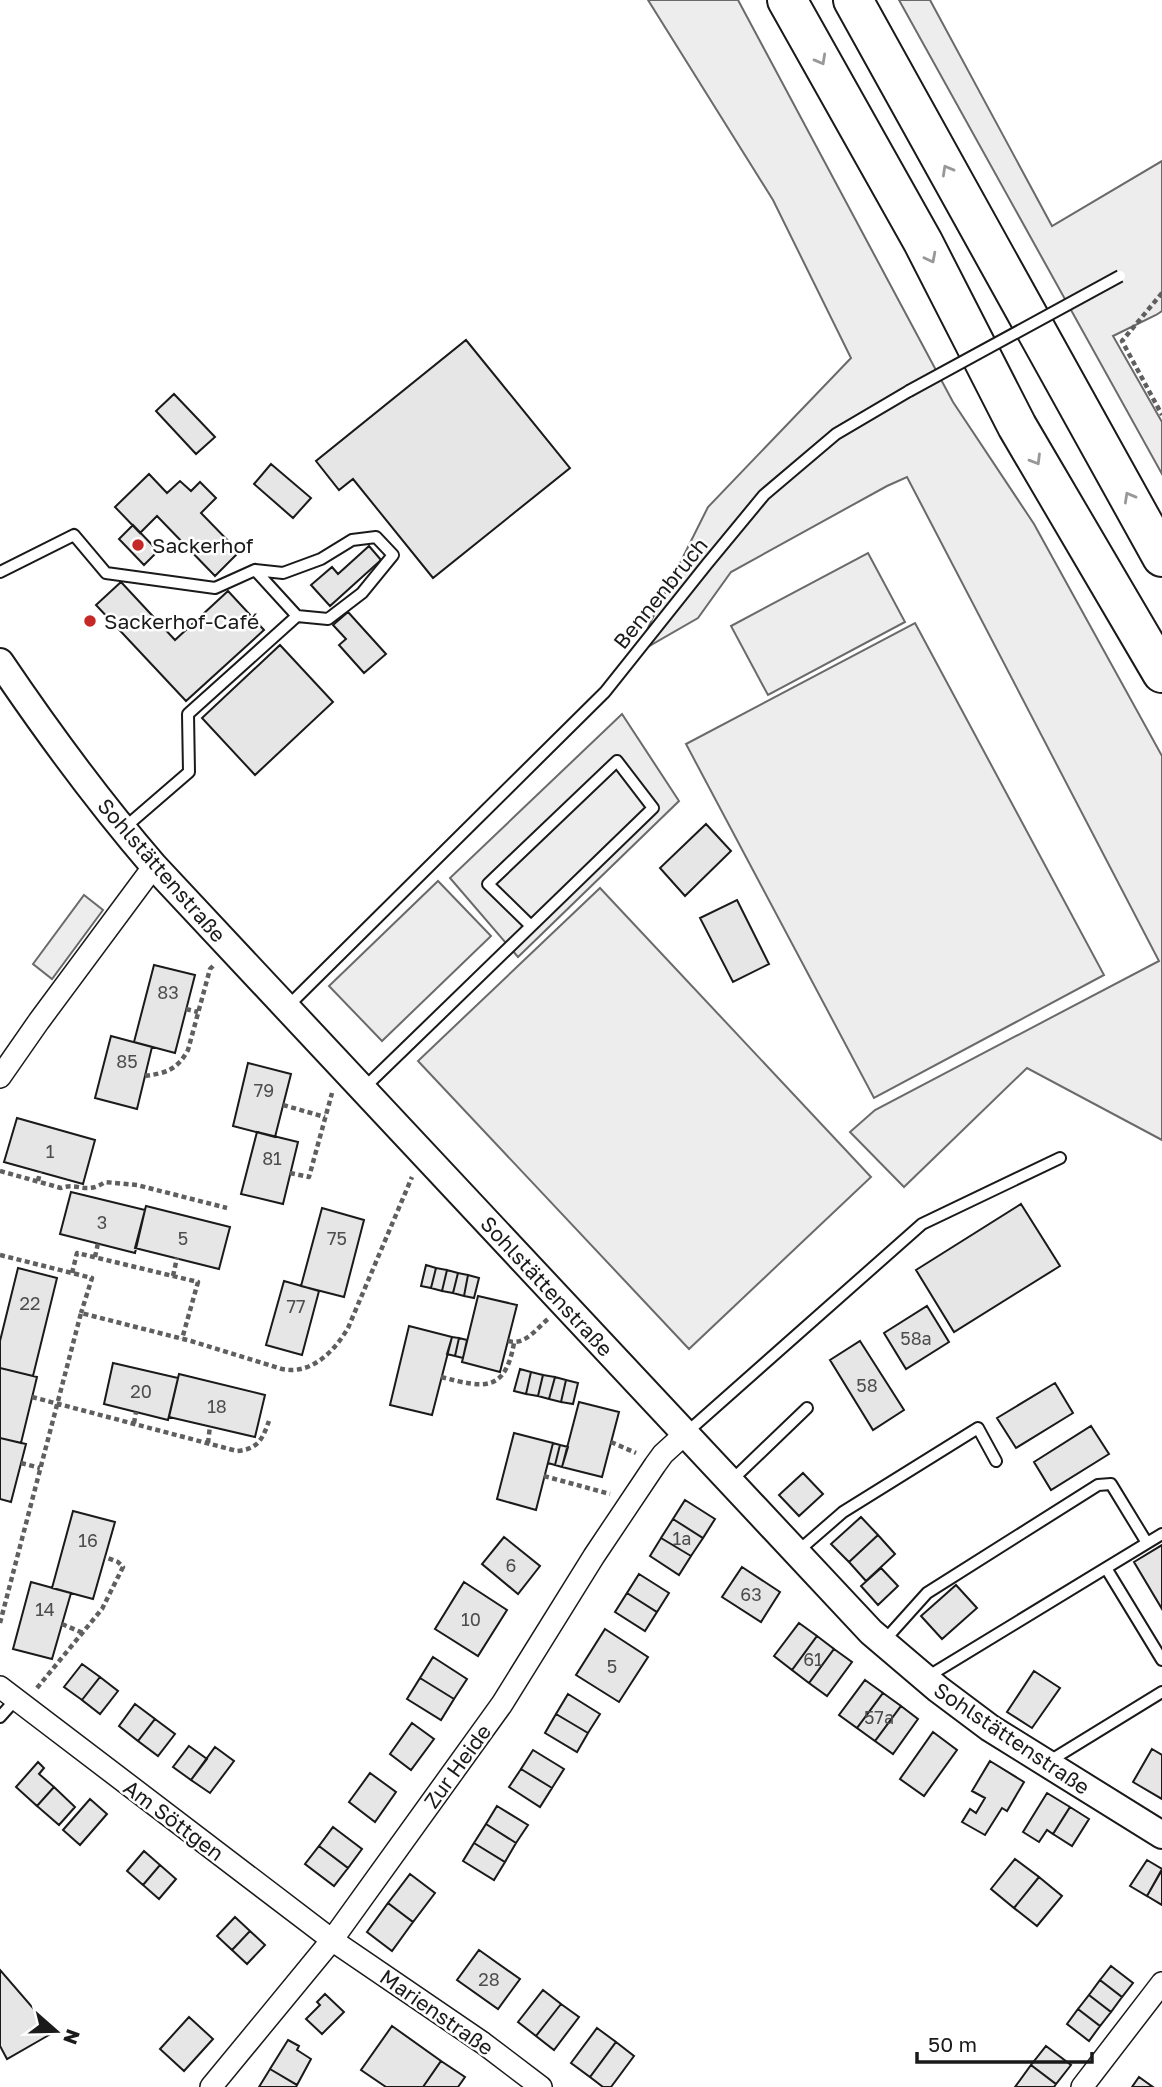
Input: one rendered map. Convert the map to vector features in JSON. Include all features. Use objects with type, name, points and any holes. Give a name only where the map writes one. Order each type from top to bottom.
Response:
[{"type":"highway","points":[[787,0],[923,242],[1017,426],[1162,673]]},
{"type":"highway","points":[[853,0],[1162,557]]},
{"type":"street","name":"Sohlstättenstraße","points":[[0,662],[45,728],[154,866],[871,1632],[990,1728],[1162,1836]]},
{"type":"street","points":[[0,1077],[154,866]]},
{"type":"street","name":"Zur Heide","points":[[211,2087],[332,1940],[502,1704],[655,1465],[686,1433]]},
{"type":"street","name":"Am Söttgen","points":[[13,1697],[332,1940]]},
{"type":"street","name":"Marienstraße","points":[[332,1940],[483,2043],[541,2087]]},
{"type":"street","points":[[1082,2087],[1162,1983]]},
{"type":"lane","name":"Bennenbruch","points":[[286,1008],[605,692],[764,495],[836,434],[1120,276]]},
{"type":"lane","points":[[0,572],[74,535],[106,573],[215,588],[255,570],[284,573],[321,559],[352,540],[376,537],[393,555],[362,593],[328,619],[297,616],[255,570]]},
{"type":"lane","points":[[123,829],[189,772],[188,714],[297,616]]},
{"type":"lane","points":[[363,1089],[653,808],[617,761],[488,884],[531,926]]},
{"type":"lane","points":[[686,1433],[922,1224],[1060,1158]]},
{"type":"lane","points":[[731,1481],[807,1408]]},
{"type":"lane","points":[[797,1552],[843,1512],[978,1428],[996,1461]]},
{"type":"lane","points":[[883,1642],[928,1592],[1098,1485],[1111,1484],[1147,1543]]},
{"type":"lane","points":[[925,1678],[1162,1534]]},
{"type":"lane","points":[[1106,1568],[1162,1660]]},
{"type":"lane","points":[[1045,1763],[1162,1692]]},
{"type":"lane","points":[[0,1717],[13,1697]]},
{"type":"path","points":[[1162,293],[1122,341],[1162,415]]},
{"type":"path","points":[[145,1076],[171,1070],[184,1057],[210,969],[230,948]]},
{"type":"path","points":[[186,1009],[198,1012]]},
{"type":"path","points":[[290,1173],[309,1177],[341,1065]]},
{"type":"path","points":[[283,1105],[325,1117]]},
{"type":"path","points":[[81,1313],[294,1371],[307,1368],[325,1356],[348,1328],[411,1179],[425,1156]]},
{"type":"path","points":[[0,1171],[61,1188],[68,1185],[86,1189],[98,1187],[105,1182],[137,1185],[227,1208]]},
{"type":"path","points":[[38,1181],[40,1172]]},
{"type":"path","points":[[94,1257],[98,1243]]},
{"type":"path","points":[[72,1273],[77,1253],[198,1282],[182,1339]]},
{"type":"path","points":[[0,1255],[92,1278],[0,1623]]},
{"type":"path","points":[[173,1276],[177,1258]]},
{"type":"path","points":[[442,1377],[486,1384],[503,1377],[508,1368],[511,1342],[522,1341],[564,1305]]},
{"type":"path","points":[[33,1397],[237,1451],[249,1450],[262,1439],[269,1421]]},
{"type":"path","points":[[134,1423],[136,1412]]},
{"type":"path","points":[[208,1443],[210,1426]]},
{"type":"path","points":[[611,1442],[629,1448],[655,1465]]},
{"type":"path","points":[[21,1462],[40,1468]]},
{"type":"path","points":[[544,1476],[631,1500]]},
{"type":"path","points":[[13,1697],[83,1633],[102,1609],[123,1567],[105,1557]]},
{"type":"path","points":[[62,1624],[83,1633]]},
{"type":"shaded area","points":[[648,0],[738,0],[953,402],[1034,524],[1162,756],[1162,1140],[1027,1068],[904,1187],[850,1132],[875,1110],[1159,961],[907,477],[731,572],[698,618],[637,653],[708,507],[851,358],[773,200]]},
{"type":"shaded area","points":[[899,0],[930,0],[1052,226],[1162,161],[1162,311],[1113,336],[1162,422],[1162,474]]},
{"type":"shaded area","points":[[868,553],[905,622],[768,695],[731,626]]},
{"type":"shaded area","points":[[915,623],[1104,975],[874,1098],[686,744]]},
{"type":"shaded area","points":[[622,714],[679,801],[518,957],[450,878]]},
{"type":"shaded area","points":[[438,881],[491,936],[382,1041],[329,986]]},
{"type":"shaded area","points":[[600,888],[871,1177],[689,1349],[418,1061]]},
{"type":"shaded area","points":[[84,895],[103,910],[52,979],[33,964]]},
{"type":"building","points":[[466,340],[570,468],[433,578],[353,479],[339,490],[316,461]]},
{"type":"building","points":[[174,394],[215,437],[196,454],[156,411]]},
{"type":"building","points":[[271,464],[311,498],[293,518],[254,484]]},
{"type":"building","points":[[149,474],[167,493],[180,481],[191,491],[200,482],[216,498],[201,513],[239,552],[215,576],[157,516],[140,533],[115,507]]},
{"type":"building","name":"Sackerhof","points":[[133,525],[158,551],[144,565],[119,539]]},
{"type":"building","points":[[369,546],[381,560],[330,606],[311,585],[332,567],[338,574]]},
{"type":"building","points":[[121,582],[175,640],[228,591],[264,630],[186,701],[96,605]]},
{"type":"building","points":[[348,612],[386,654],[364,673],[339,645],[346,639],[333,625]]},
{"type":"building","points":[[280,645],[333,702],[255,775],[202,718]]},
{"type":"building","points":[[706,824],[731,851],[685,896],[660,868]]},
{"type":"building","points":[[737,900],[769,964],[733,982],[700,918]]},
{"type":"building","points":[[154,965],[195,975],[175,1053],[134,1042]]},
{"type":"building","points":[[111,1036],[152,1047],[137,1109],[95,1098]]},
{"type":"building","points":[[248,1063],[291,1074],[275,1137],[233,1126]]},
{"type":"building","points":[[17,1118],[95,1140],[83,1184],[4,1162]]},
{"type":"building","points":[[257,1132],[298,1142],[283,1204],[241,1194]]},
{"type":"building","points":[[71,1192],[145,1210],[135,1253],[60,1234]]},
{"type":"building","points":[[1021,1204],[1060,1266],[954,1332],[916,1270]]},
{"type":"building","points":[[146,1206],[230,1227],[219,1269],[135,1248]]},
{"type":"building","points":[[322,1208],[364,1220],[344,1297],[301,1286]]},
{"type":"building","points":[[426,1265],[436,1268],[431,1288],[421,1286]]},
{"type":"building","points":[[18,1268],[57,1278],[33,1376],[0,1368],[0,1341]]},
{"type":"building","points":[[436,1268],[447,1270],[442,1291],[431,1288]]},
{"type":"building","points":[[447,1270],[458,1273],[453,1293],[442,1291]]},
{"type":"building","points":[[458,1273],[468,1275],[464,1296],[453,1293]]},
{"type":"building","points":[[468,1275],[479,1278],[474,1298],[464,1296]]},
{"type":"building","points":[[284,1281],[319,1291],[302,1355],[266,1345]]},
{"type":"building","points":[[478,1296],[517,1305],[500,1372],[462,1362]]},
{"type":"building","points":[[927,1306],[949,1342],[906,1369],[884,1333]]},
{"type":"building","points":[[409,1326],[452,1337],[432,1415],[390,1405]]},
{"type":"building","points":[[452,1337],[459,1338],[455,1356],[447,1354]]},
{"type":"building","points":[[459,1338],[467,1340],[463,1358],[455,1356]]},
{"type":"building","points":[[860,1341],[904,1410],[873,1430],[830,1360]]},
{"type":"building","points":[[113,1363],[178,1378],[168,1420],[104,1404]]},
{"type":"building","points":[[0,1368],[37,1377],[21,1443],[0,1438]]},
{"type":"building","points":[[520,1369],[531,1372],[526,1394],[514,1391]]},
{"type":"building","points":[[531,1372],[543,1375],[538,1396],[526,1394]]},
{"type":"building","points":[[179,1374],[265,1395],[255,1437],[169,1417]]},
{"type":"building","points":[[543,1375],[555,1377],[549,1399],[538,1396]]},
{"type":"building","points":[[555,1377],[566,1380],[561,1402],[549,1399]]},
{"type":"building","points":[[566,1380],[578,1383],[573,1404],[561,1402]]},
{"type":"building","points":[[1055,1383],[1073,1413],[1016,1448],[997,1418]]},
{"type":"building","points":[[579,1402],[619,1412],[602,1477],[562,1467]]},
{"type":"building","points":[[1091,1426],[1109,1454],[1051,1490],[1034,1462]]},
{"type":"building","points":[[514,1433],[553,1443],[536,1510],[497,1499]]},
{"type":"building","points":[[0,1438],[26,1444],[11,1502],[0,1499]]},
{"type":"building","points":[[553,1443],[560,1445],[555,1465],[548,1463]]},
{"type":"building","points":[[560,1445],[568,1447],[562,1467],[555,1465]]},
{"type":"building","points":[[803,1473],[823,1494],[799,1516],[779,1495]]},
{"type":"building","points":[[685,1500],[715,1519],[703,1538],[673,1519]]},
{"type":"building","points":[[73,1511],[115,1522],[93,1599],[52,1588]]},
{"type":"building","points":[[861,1517],[878,1535],[849,1562],[831,1544]]},
{"type":"building","points":[[673,1519],[703,1538],[691,1556],[661,1538]]},
{"type":"building","points":[[878,1535],[895,1554],[866,1581],[849,1562]]},
{"type":"building","points":[[504,1537],[540,1566],[518,1594],[482,1564]]},
{"type":"building","points":[[661,1538],[691,1556],[679,1575],[650,1556]]},
{"type":"building","points":[[1162,1545],[1162,1609],[1134,1562]]},
{"type":"building","points":[[742,1567],[780,1592],[761,1622],[722,1597]]},
{"type":"building","points":[[881,1568],[898,1586],[878,1605],[861,1586]]},
{"type":"building","points":[[639,1574],[669,1593],[657,1612],[627,1593]]},
{"type":"building","points":[[31,1582],[71,1593],[52,1659],[13,1649]]},
{"type":"building","points":[[464,1582],[507,1610],[478,1656],[435,1629]]},
{"type":"building","points":[[956,1585],[977,1608],[942,1639],[921,1616]]},
{"type":"building","points":[[627,1593],[657,1612],[645,1631],[615,1612]]},
{"type":"building","points":[[799,1623],[817,1636],[792,1670],[774,1656]]},
{"type":"building","points":[[605,1629],[648,1657],[619,1702],[576,1675]]},
{"type":"building","points":[[817,1636],[834,1649],[809,1683],[792,1670]]},
{"type":"building","points":[[834,1649],[852,1662],[827,1696],[809,1683]]},
{"type":"building","points":[[433,1657],[467,1679],[454,1699],[420,1678]]},
{"type":"building","points":[[82,1664],[100,1677],[82,1700],[64,1687]]},
{"type":"building","points":[[1034,1671],[1060,1688],[1032,1728],[1007,1712]]},
{"type":"building","points":[[100,1677],[118,1691],[100,1714],[82,1700]]},
{"type":"building","points":[[420,1678],[454,1699],[441,1720],[407,1699]]},
{"type":"building","points":[[865,1680],[883,1693],[857,1728],[839,1715]]},
{"type":"building","points":[[883,1693],[901,1706],[875,1741],[857,1728]]},
{"type":"building","points":[[568,1694],[600,1714],[588,1733],[556,1714]]},
{"type":"building","points":[[135,1704],[155,1719],[138,1741],[119,1726]]},
{"type":"building","points":[[901,1706],[918,1719],[893,1754],[875,1741]]},
{"type":"building","points":[[556,1714],[588,1733],[577,1752],[545,1733]]},
{"type":"building","points":[[155,1719],[175,1734],[158,1756],[138,1741]]},
{"type":"building","points":[[412,1723],[434,1739],[411,1770],[390,1754]]},
{"type":"building","points":[[933,1732],[957,1750],[924,1796],[900,1779]]},
{"type":"building","points":[[189,1746],[207,1759],[191,1780],[173,1767]]},
{"type":"building","points":[[215,1747],[234,1761],[210,1793],[191,1780]]},
{"type":"building","points":[[1152,1749],[1162,1755],[1162,1799],[1133,1782]]},
{"type":"building","points":[[533,1750],[564,1769],[552,1788],[521,1769]]},
{"type":"building","points":[[990,1761],[1024,1782],[1007,1811],[1002,1808],[985,1835],[962,1822],[970,1809],[976,1813],[985,1798],[972,1791]]},
{"type":"building","points":[[38,1762],[44,1768],[39,1774],[54,1787],[37,1806],[16,1787]]},
{"type":"building","points":[[521,1769],[552,1788],[540,1807],[509,1787]]},
{"type":"building","points":[[370,1773],[396,1792],[375,1822],[349,1802]]},
{"type":"building","points":[[54,1787],[75,1807],[59,1825],[37,1806]]},
{"type":"building","points":[[1047,1793],[1070,1807],[1053,1834],[1047,1830],[1039,1842],[1023,1832]]},
{"type":"building","points":[[90,1799],[107,1814],[80,1845],[63,1830]]},
{"type":"building","points":[[497,1806],[528,1825],[516,1843],[486,1824]]},
{"type":"building","points":[[1070,1807],[1089,1819],[1072,1846],[1053,1834]]},
{"type":"building","points":[[486,1824],[516,1843],[505,1862],[474,1843]]},
{"type":"building","points":[[333,1827],[362,1849],[348,1868],[319,1846]]},
{"type":"building","points":[[474,1843],[505,1862],[494,1880],[463,1861]]},
{"type":"building","points":[[319,1846],[348,1868],[334,1886],[305,1864]]},
{"type":"building","points":[[144,1851],[160,1865],[143,1885],[127,1871]]},
{"type":"building","points":[[1015,1859],[1039,1877],[1014,1908],[991,1889]]},
{"type":"building","points":[[1147,1860],[1162,1869],[1147,1896],[1130,1886]]},
{"type":"building","points":[[160,1865],[176,1879],[159,1899],[143,1885]]},
{"type":"building","points":[[1162,1870],[1162,1905],[1147,1896]]},
{"type":"building","points":[[410,1874],[435,1893],[413,1922],[388,1903]]},
{"type":"building","points":[[1039,1877],[1062,1896],[1037,1926],[1014,1908]]},
{"type":"building","points":[[388,1903],[413,1922],[392,1951],[367,1932]]},
{"type":"building","points":[[235,1917],[250,1931],[232,1950],[217,1936]]},
{"type":"building","points":[[250,1931],[265,1945],[247,1964],[232,1950]]},
{"type":"building","points":[[479,1950],[520,1979],[498,2009],[457,1980]]},
{"type":"building","points":[[1111,1966],[1133,1983],[1122,1997],[1100,1980]]},
{"type":"building","points":[[0,1970],[33,2008],[49,2035],[7,2059],[0,2046]]},
{"type":"building","points":[[1100,1980],[1122,1997],[1111,2012],[1089,1995]]},
{"type":"building","points":[[543,1990],[561,2004],[536,2036],[518,2022]]},
{"type":"building","points":[[325,1994],[344,2012],[322,2034],[306,2019],[320,2005],[317,2002]]},
{"type":"building","points":[[1089,1995],[1111,2012],[1100,2026],[1078,2009]]},
{"type":"building","points":[[561,2004],[579,2017],[554,2050],[536,2036]]},
{"type":"building","points":[[1078,2009],[1100,2026],[1089,2041],[1067,2024]]},
{"type":"building","points":[[189,2017],[213,2039],[184,2071],[160,2049]]},
{"type":"building","points":[[392,2026],[441,2061],[423,2087],[386,2087],[361,2070]]},
{"type":"building","points":[[597,2028],[616,2042],[590,2077],[571,2063]]},
{"type":"building","points":[[288,2040],[299,2046],[297,2050],[311,2059],[297,2085],[270,2069]]},
{"type":"building","points":[[616,2042],[634,2056],[611,2087],[603,2087],[590,2077]]},
{"type":"building","points":[[1046,2046],[1071,2065],[1056,2084],[1031,2065]]},
{"type":"building","points":[[441,2061],[465,2077],[458,2087],[423,2087]]},
{"type":"building","points":[[1031,2065],[1056,2084],[1054,2087],[1015,2087]]},
{"type":"building","points":[[270,2069],[297,2085],[296,2087],[259,2087]]},
{"type":"building","points":[[1139,2077],[1153,2087],[1132,2087]]},
{"type":"place","name":"Sackerhof","points":[[138,545]]},
{"type":"place","name":"Sackerhof-Café","points":[[90,621]]}]
